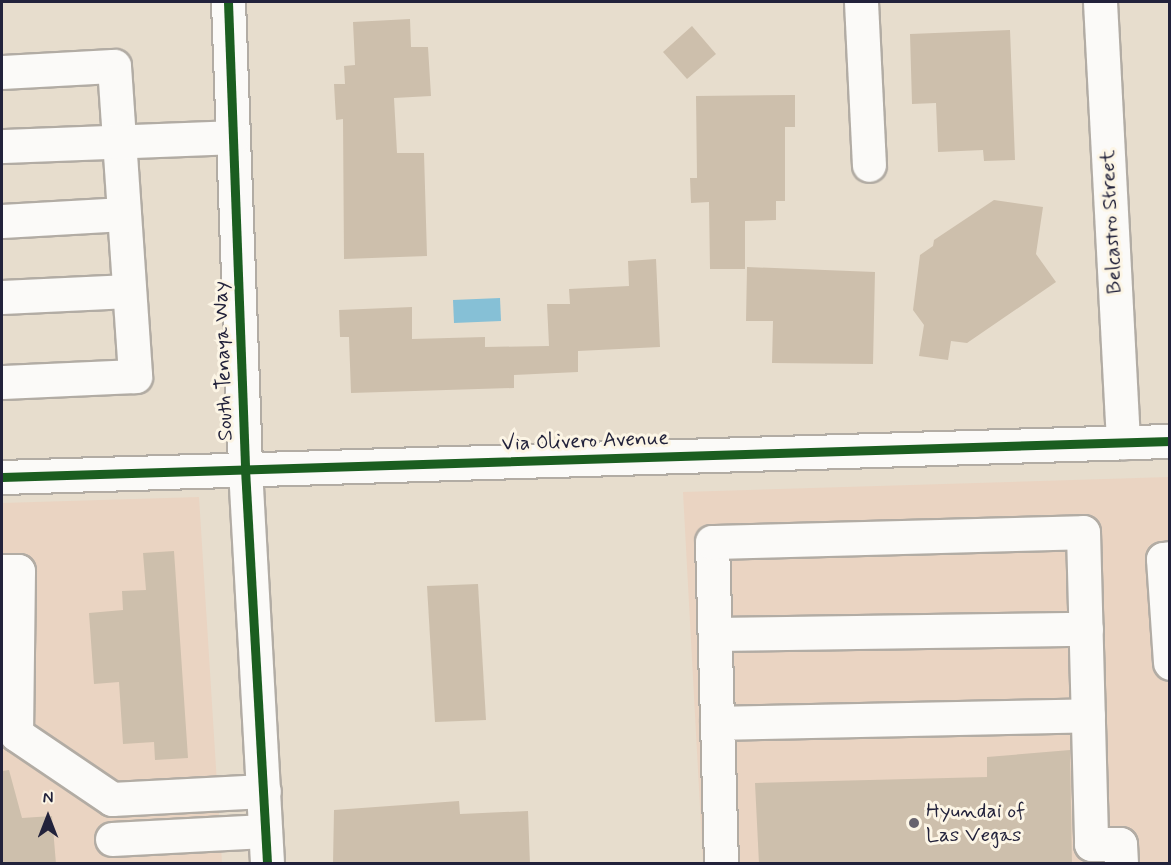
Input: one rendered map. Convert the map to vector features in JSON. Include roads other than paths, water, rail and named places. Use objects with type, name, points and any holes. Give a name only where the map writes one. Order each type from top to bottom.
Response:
[{"type":"street","name":"South Tenaya Way","points":[[228,2],[245,469],[267,864]]},
{"type":"street","points":[[861,2],[869,165]]},
{"type":"street","name":"Belcastro Street","points":[[1100,2],[1123,442]]},
{"type":"street","points":[[2,72],[114,66],[135,376],[2,382]]},
{"type":"street","points":[[2,146],[233,137]]},
{"type":"street","points":[[2,221],[124,214]]},
{"type":"street","points":[[2,297],[129,291]]},
{"type":"street","name":"Via Olivero Avenue","points":[[2,477],[1170,441]]},
{"type":"street","points":[[721,864],[712,542],[1083,531],[1091,844],[1120,844],[1121,864]]},
{"type":"street","points":[[1170,558],[1163,559],[1170,663]]},
{"type":"street","points":[[2,571],[18,571],[16,734],[112,799],[264,791]]},
{"type":"street","points":[[715,634],[1086,629]]},
{"type":"street","points":[[717,723],[1088,715]]},
{"type":"street","points":[[112,799],[113,851],[265,831]]},
{"type":"water","points":[[500,298],[501,321],[454,323],[453,300]]},
{"type":"place","name":"Hyundai of Las Vegas","points":[[914,823]]}]
